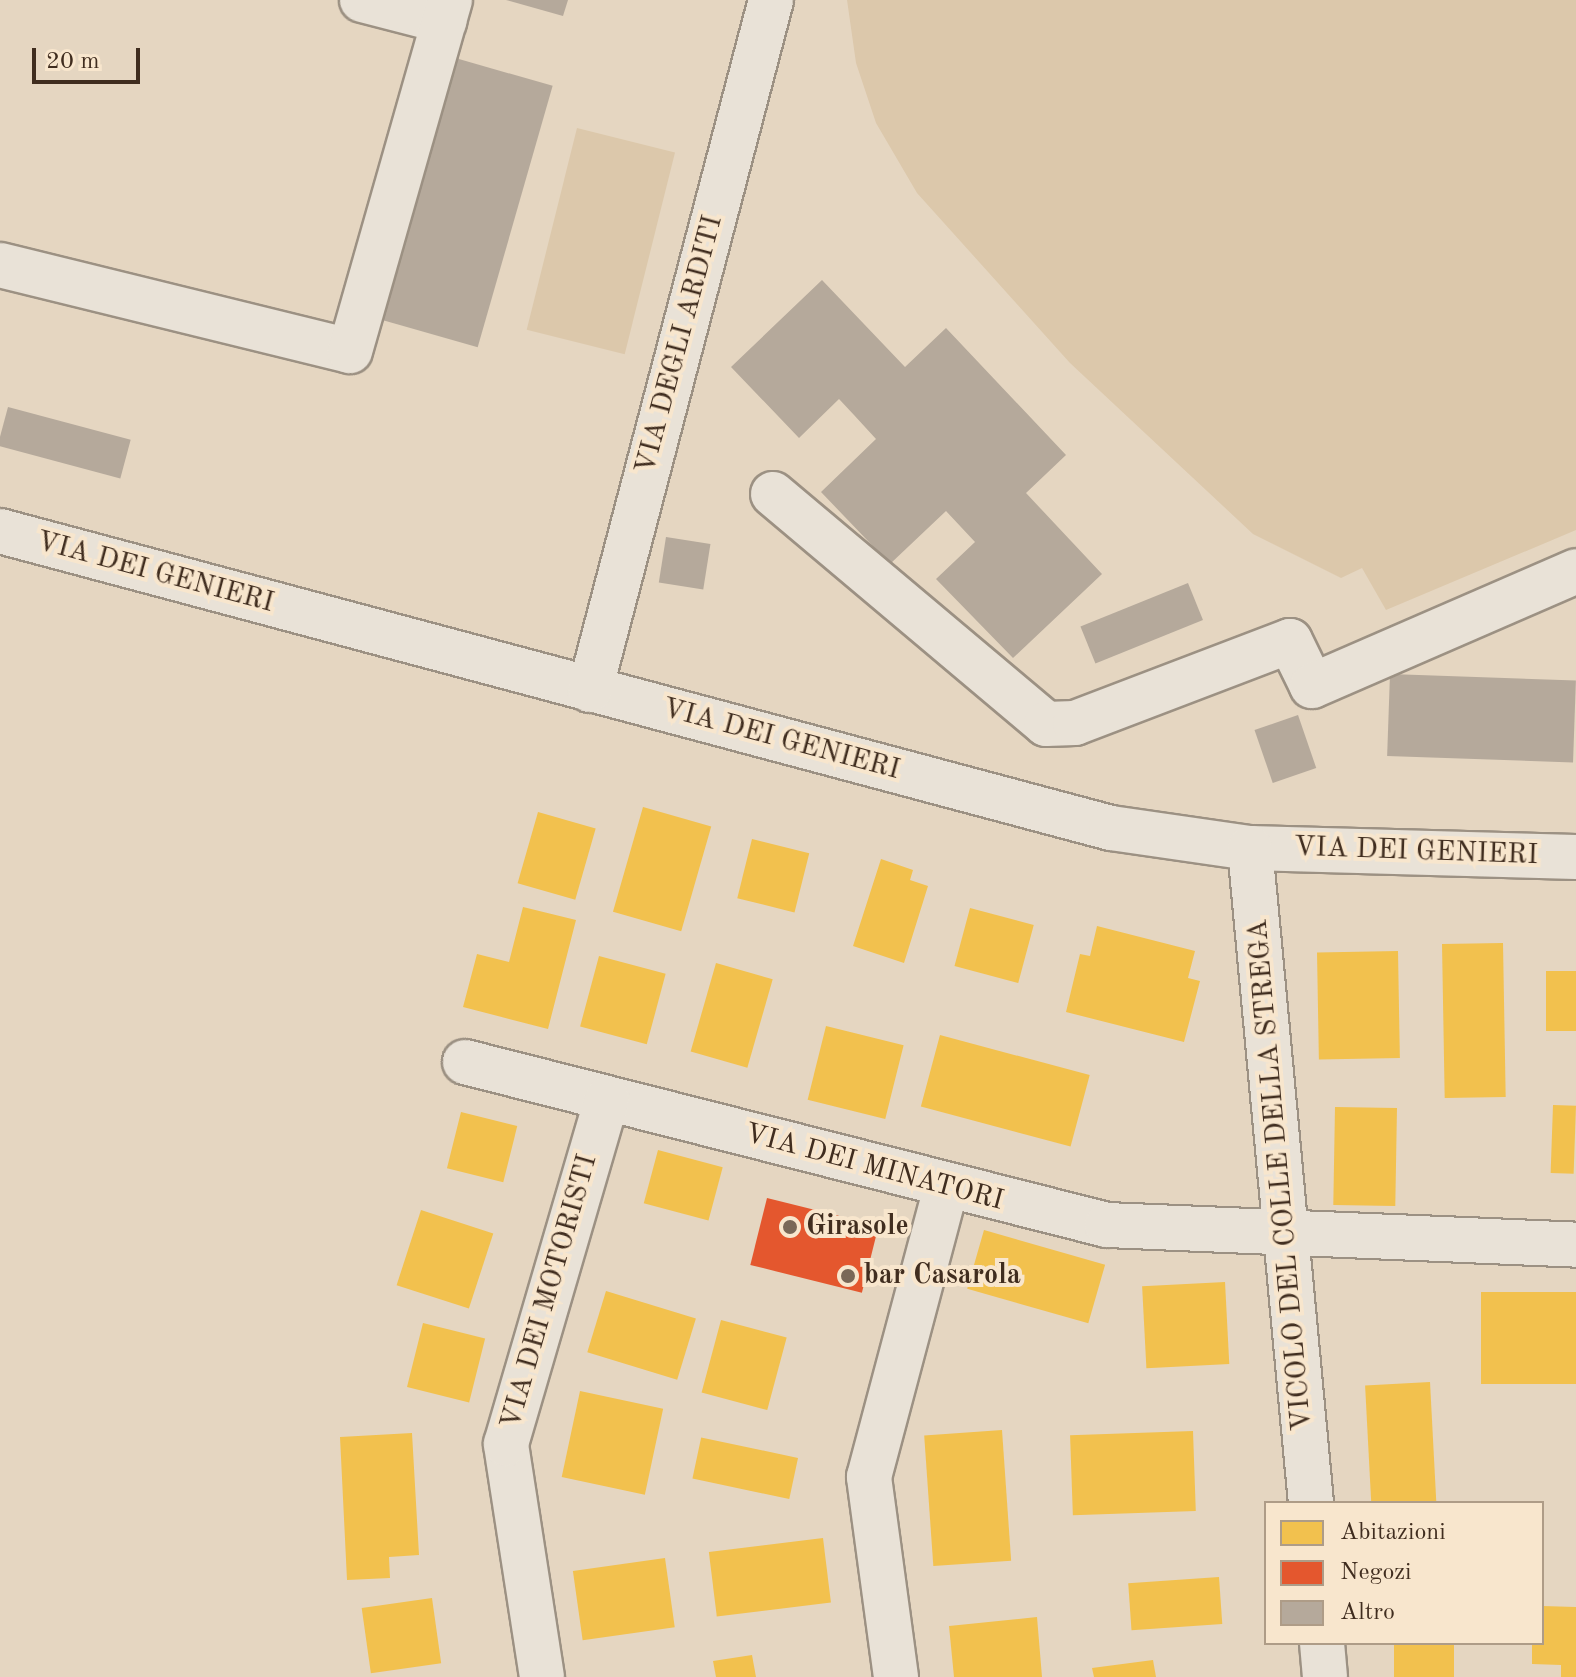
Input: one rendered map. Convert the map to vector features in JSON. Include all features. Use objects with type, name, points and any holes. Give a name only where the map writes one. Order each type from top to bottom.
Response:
[{"type":"street","points":[[0,265],[350,351],[447,10],[362,0]]},
{"type":"street","name":"VIA DEGLI ARDITI","points":[[590,690],[771,0]]},
{"type":"street","points":[[773,494],[1046,724],[1075,723],[1290,641],[1312,686],[1576,571]]},
{"type":"street","name":"VIA DEI GENIERI","points":[[0,531],[1053,814],[1250,848],[1576,857]]},
{"type":"street","name":"VICOLO DEL COLLE DELLA STREGA","points":[[1250,848],[1289,1234],[1311,1501]]},
{"type":"street","name":"VIA DEI MINATORI","points":[[465,1062],[946,1187],[1120,1227],[1576,1245]]},
{"type":"street","name":"VIA DEI MOTORISTI","points":[[542,1677],[506,1444],[607,1098]]},
{"type":"street","points":[[896,1677],[869,1477],[946,1187]]},
{"type":"street","points":[[1322,1645],[1325,1677]]},
{"type":"shaded area","points":[[847,0],[1576,0],[1576,530],[1386,610],[1362,568],[1341,578],[1253,534],[1070,363],[917,193],[876,123],[856,63]]},
{"type":"shaded area","points":[[577,128],[675,152],[625,354],[527,330]]},
{"type":"building: Abitazioni","points":[[643,807],[711,827],[681,931],[613,912]]},
{"type":"building: Abitazioni","points":[[538,812],[596,829],[575,900],[518,883]]},
{"type":"building: Abitazioni","points":[[752,839],[809,853],[794,912],[737,898]]},
{"type":"building: Abitazioni","points":[[881,859],[913,870],[910,880],[928,886],[904,963],[853,946]]},
{"type":"building: Abitazioni","points":[[523,907],[576,920],[548,1029],[463,1007],[477,954],[509,962]]},
{"type":"building: Abitazioni","points":[[970,908],[1034,925],[1018,983],[954,966]]},
{"type":"building: Abitazioni","points":[[1097,926],[1195,951],[1188,978],[1200,981],[1184,1042],[1066,1012],[1080,954],[1090,956]]},
{"type":"building: Abitazioni","points":[[1503,943],[1506,1097],[1445,1098],[1442,944]]},
{"type":"building: Abitazioni","points":[[1398,951],[1400,1058],[1319,1059],[1317,952]]},
{"type":"building: Abitazioni","points":[[599,956],[666,974],[647,1044],[580,1027]]},
{"type":"building: Abitazioni","points":[[716,963],[773,979],[747,1068],[691,1051]]},
{"type":"building: Abitazioni","points":[[1546,971],[1576,971],[1576,1031],[1546,1031]]},
{"type":"building: Abitazioni","points":[[826,1026],[904,1045],[885,1119],[808,1100]]},
{"type":"building: Abitazioni","points":[[940,1035],[1090,1075],[1071,1147],[921,1106]]},
{"type":"building: Abitazioni","points":[[1553,1105],[1576,1106],[1574,1174],[1551,1173]]},
{"type":"building: Abitazioni","points":[[1335,1107],[1397,1108],[1395,1206],[1333,1205]]},
{"type":"building: Abitazioni","points":[[461,1112],[517,1126],[503,1182],[447,1168]]},
{"type":"building: Abitazioni","points":[[658,1150],[723,1167],[708,1220],[644,1203]]},
{"type":"building: Abitazioni","points":[[421,1210],[493,1233],[469,1309],[397,1285]]},
{"type":"building: Abitazioni","points":[[984,1230],[1105,1265],[1088,1323],[967,1289]]},
{"type":"building: Abitazioni","points":[[1225,1282],[1229,1364],[1146,1368],[1142,1286]]},
{"type":"building: Abitazioni","points":[[606,1291],[696,1318],[677,1380],[587,1352]]},
{"type":"building: Abitazioni","points":[[1481,1292],[1576,1292],[1576,1384],[1481,1384]]},
{"type":"building: Abitazioni","points":[[721,1320],[787,1338],[767,1410],[702,1392]]},
{"type":"building: Abitazioni","points":[[423,1323],[485,1338],[469,1403],[407,1387]]},
{"type":"building: Abitazioni","points":[[1430,1382],[1436,1501],[1371,1501],[1365,1385]]},
{"type":"building: Abitazioni","points":[[580,1391],[663,1409],[645,1495],[562,1477]]},
{"type":"building: Abitazioni","points":[[1002,1430],[1011,1561],[933,1566],[924,1435]]},
{"type":"building: Abitazioni","points":[[1193,1431],[1196,1511],[1073,1515],[1070,1435]]},
{"type":"building: Abitazioni","points":[[412,1433],[419,1555],[389,1557],[390,1578],[347,1580],[340,1437]]},
{"type":"building: Abitazioni","points":[[701,1437],[798,1458],[789,1499],[692,1478]]},
{"type":"building: Abitazioni","points":[[823,1538],[831,1603],[717,1617],[709,1552]]},
{"type":"building: Abitazioni","points":[[665,1558],[675,1627],[583,1640],[573,1571]]},
{"type":"building: Abitazioni","points":[[1219,1577],[1222,1624],[1132,1630],[1128,1583]]},
{"type":"building: Abitazioni","points":[[432,1598],[441,1663],[371,1673],[362,1608]]},
{"type":"building: Abitazioni","points":[[1544,1606],[1576,1607],[1576,1677],[1561,1677],[1561,1665],[1532,1664],[1532,1645],[1544,1645]]},
{"type":"building: Abitazioni","points":[[1037,1617],[1042,1677],[954,1677],[949,1626]]},
{"type":"building: Abitazioni","points":[[1394,1645],[1454,1645],[1454,1677],[1394,1677]]},
{"type":"building: Abitazioni","points":[[752,1655],[756,1677],[716,1677],[713,1661]]},
{"type":"building: Abitazioni","points":[[1153,1660],[1156,1677],[1094,1677],[1092,1668]]},
{"type":"building: Negozi","points":[[767,1198],[879,1226],[862,1293],[750,1265]]},
{"type":"building: Altro","points":[[506,0],[568,0],[563,16]]},
{"type":"building: Altro","points":[[445,55],[553,86],[478,347],[370,316]]},
{"type":"building: Altro","points":[[822,280],[905,367],[946,328],[1066,455],[1026,493],[1102,574],[1013,658],[936,579],[975,542],[946,511],[890,564],[821,492],[876,439],[839,399],[799,438],[731,367]]},
{"type":"building: Altro","points":[[8,407],[131,440],[120,479],[0,446]]},
{"type":"building: Altro","points":[[666,537],[710,544],[703,589],[659,582]]},
{"type":"building: Altro","points":[[1188,583],[1203,620],[1095,664],[1080,626]]},
{"type":"building: Altro","points":[[1390,674],[1576,680],[1573,762],[1387,756]]},
{"type":"building: Altro","points":[[1298,715],[1316,768],[1273,783],[1255,730]]},
{"type":"place","name":"Girasole","points":[[790,1227]]},
{"type":"place","name":"bar Casarola","points":[[848,1276]]}]
